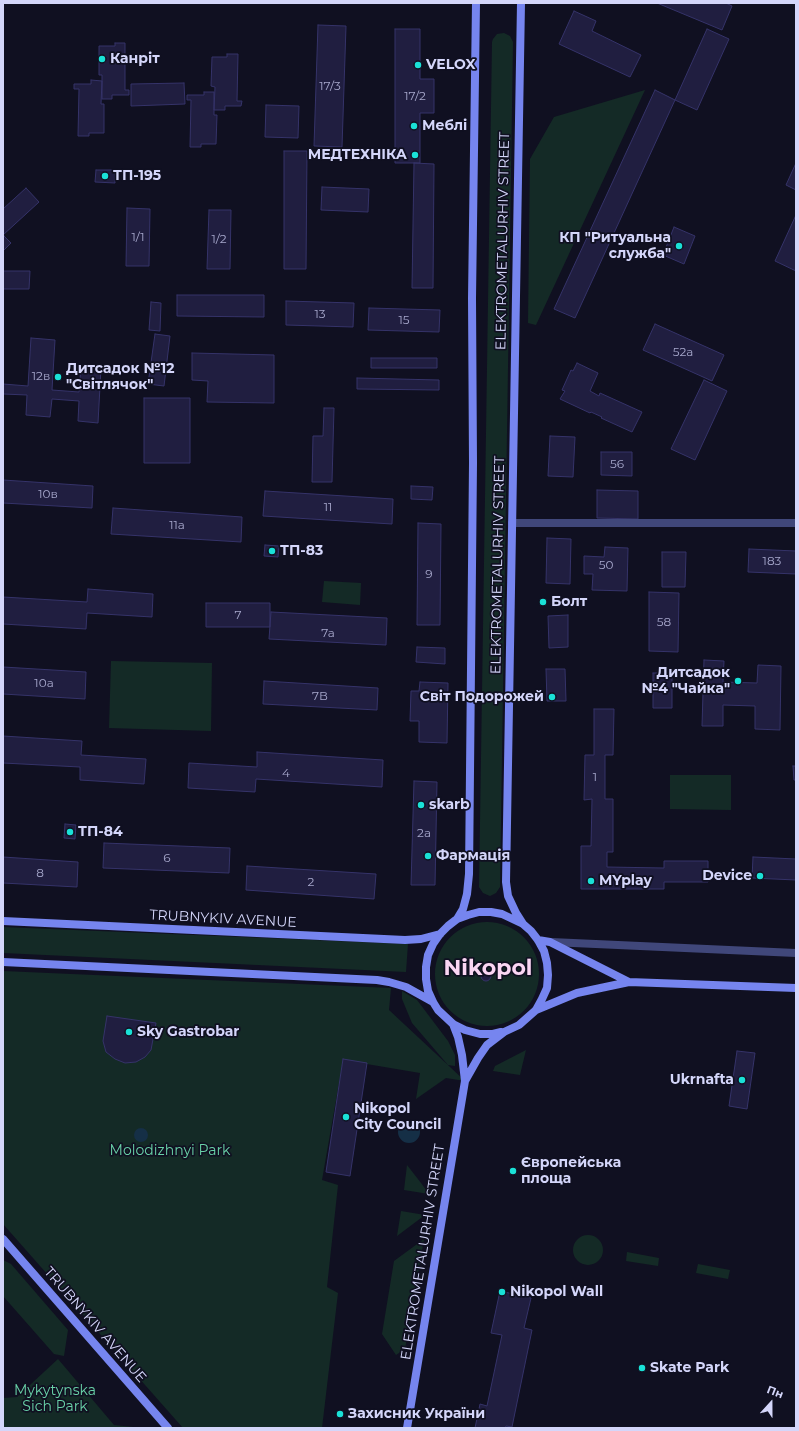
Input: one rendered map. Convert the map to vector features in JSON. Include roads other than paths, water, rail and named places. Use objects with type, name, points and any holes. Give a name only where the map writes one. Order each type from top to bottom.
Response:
[{"type":"main road","name":"ELEKTROMETALURHIV STREET","points":[[407,1428],[465,1081],[460,1049],[453,1024],[438,1010],[433,1002],[428,991],[426,967],[428,955],[433,944],[440,934],[457,919],[466,902],[469,874],[473,463],[472,298],[476,3]]},
{"type":"main road","name":"ELEKTROMETALURHIV STREET","points":[[465,1081],[487,1045],[504,1032],[519,1025],[536,1010],[546,988],[548,975],[544,951],[532,931],[523,924],[516,913],[508,896],[506,882],[521,3]]},
{"type":"main road","points":[[457,919],[479,912],[491,912],[513,918],[523,924]]},
{"type":"main road","name":"TRUBNYKIV AVENUE","points":[[3,921],[404,940],[421,939],[440,934]]},
{"type":"main road","points":[[538,940],[550,942],[629,982]]},
{"type":"main road","points":[[3,962],[377,980],[406,987],[433,1002]]},
{"type":"main road","points":[[536,1010],[577,993],[629,982],[796,988]]},
{"type":"main road","points":[[453,1024],[465,1030],[480,1034],[504,1032]]},
{"type":"main road","name":"TRUBNYKIV AVENUE","points":[[3,1239],[168,1428]]},
{"type":"street","points":[[512,523],[796,523]]},
{"type":"street","points":[[550,942],[796,953]]},
{"type":"water","points":[[409,1121],[417,1124],[420,1132],[417,1140],[409,1143],[401,1140],[398,1132],[401,1124]]},
{"type":"water","points":[[138,1128],[144,1128],[148,1132],[148,1138],[144,1142],[138,1142],[134,1138],[134,1132]]},
{"type":"place","name":"Канріт","points":[[102,59]]},
{"type":"place","name":"VELOX","points":[[418,65]]},
{"type":"place","name":"Меблі","points":[[414,126]]},
{"type":"place","name":"МЕДТЕХНІКА","points":[[415,155]]},
{"type":"place","name":"ТП-195","points":[[105,176]]},
{"type":"place","name":"КП \"Ритуальна служба\"","points":[[679,246]]},
{"type":"place","name":"Дитсадок №12 \"Світлячок\"","points":[[58,377]]},
{"type":"place","name":"ТП-83","points":[[272,551]]},
{"type":"place","name":"Болт","points":[[543,602]]},
{"type":"place","name":"Дитсадок №4 \"Чайка\"","points":[[738,681]]},
{"type":"place","name":"Світ Подорожей","points":[[552,697]]},
{"type":"place","name":"skarb","points":[[421,805]]},
{"type":"place","name":"ТП-84","points":[[70,832]]},
{"type":"place","name":"Фармація","points":[[428,856]]},
{"type":"place","name":"Device","points":[[760,876]]},
{"type":"place","name":"MYplay","points":[[591,881]]},
{"type":"place","name":"Sky Gastrobar","points":[[129,1032]]},
{"type":"place","name":"Ukrnafta","points":[[742,1080]]},
{"type":"place","name":"Nikopol City Council","points":[[346,1117]]},
{"type":"place","name":"Європейська площа","points":[[513,1171]]},
{"type":"place","name":"Nikopol Wall","points":[[502,1292]]},
{"type":"place","name":"Skate Park","points":[[642,1368]]},
{"type":"place","name":"Захисник України","points":[[340,1414]]},
{"type":"district","name":"Nikopol","points":[[488,969]]},
{"type":"park label","name":"Molodizhnyi Park","points":[[170,1151]]},
{"type":"park label","name":"Mykytynska Sich Park","points":[[55,1400]]}]
